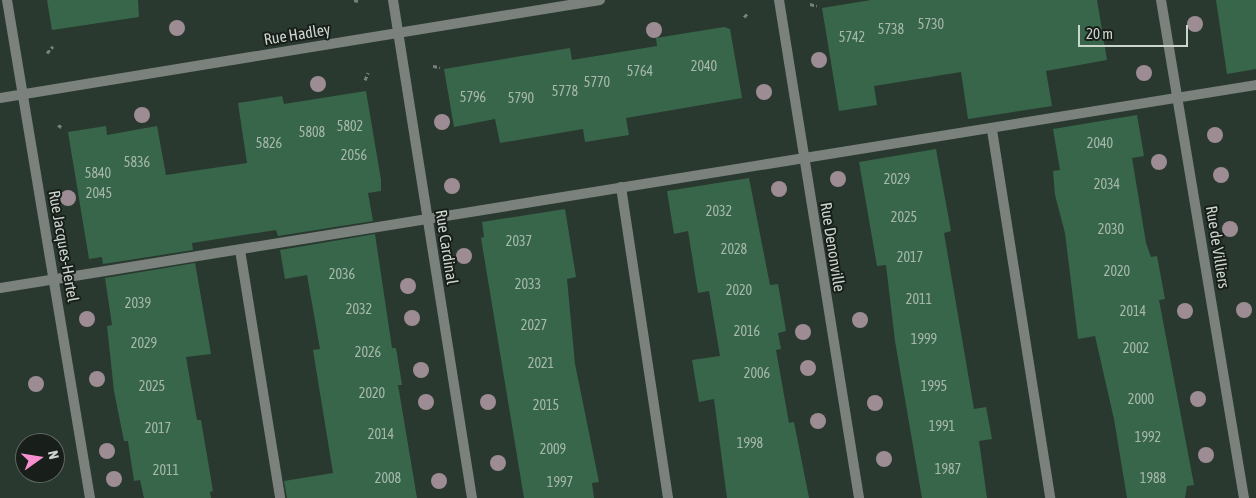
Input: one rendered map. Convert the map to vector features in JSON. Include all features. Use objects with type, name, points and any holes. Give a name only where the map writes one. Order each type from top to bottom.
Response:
[{"type":"street","name":"Rue Jacques-Hertel","points":[[7,0],[90,498]]},
{"type":"street","name":"Rue Cardinal","points":[[393,0],[472,498]]},
{"type":"street","name":"Rue Hadley","points":[[0,98],[600,0]]},
{"type":"street","name":"Rue Denonville","points":[[779,0],[859,498]]},
{"type":"street","name":"Rue de Villiers","points":[[1161,0],[1244,498]]},
{"type":"street","points":[[0,288],[803,158],[992,130],[1256,85]]},
{"type":"street","points":[[992,130],[1050,498]]},
{"type":"street","points":[[621,187],[668,498]]},
{"type":"street","points":[[240,250],[280,498]]},
{"type":"path","points":[[810,4],[817,6]]},
{"type":"path","points":[[744,17],[748,13]]},
{"type":"path","points":[[47,53],[53,46]]},
{"type":"path","points":[[433,66],[440,66]]},
{"type":"path","points":[[365,80],[368,73]]},
{"type":"path","points":[[58,125],[63,128]]},
{"type":"building","points":[[47,0],[138,0],[139,17],[52,30]]},
{"type":"building","points":[[871,0],[1097,0],[1107,60],[1046,71],[1052,106],[968,119],[961,72],[874,86],[877,105],[839,111],[822,8]]},
{"type":"building","points":[[1216,0],[1256,0],[1256,69],[1227,74]]},
{"type":"building","points":[[724,27],[730,29],[742,98],[626,118],[629,135],[585,142],[583,129],[500,143],[495,119],[454,127],[444,69],[570,48],[572,60],[657,46],[656,38]]},
{"type":"building","points":[[366,91],[381,180],[381,191],[368,193],[373,221],[278,236],[276,230],[192,243],[193,250],[103,264],[102,257],[89,259],[68,132],[106,126],[107,135],[157,126],[166,175],[247,163],[238,103],[282,96],[284,104]]},
{"type":"building","points":[[1137,115],[1144,156],[1132,158],[1146,243],[1151,257],[1157,256],[1165,299],[1159,300],[1194,485],[1187,486],[1185,498],[1127,498],[1114,419],[1095,336],[1078,339],[1065,233],[1055,195],[1053,171],[1060,170],[1053,129]]},
{"type":"building","points":[[936,149],[951,231],[944,233],[974,409],[986,407],[992,439],[979,441],[987,498],[922,498],[895,341],[886,265],[877,266],[859,162]]},
{"type":"building","points":[[749,178],[770,285],[778,284],[786,331],[778,333],[781,349],[776,350],[789,423],[794,422],[809,498],[727,498],[714,399],[699,402],[692,360],[720,356],[709,291],[698,293],[688,231],[674,234],[667,191]]},
{"type":"building","points":[[565,209],[576,277],[567,279],[575,364],[599,482],[592,483],[594,498],[524,498],[481,238],[484,237],[482,222]]},
{"type":"building","points":[[375,234],[392,348],[396,348],[402,385],[398,385],[417,498],[287,498],[284,481],[333,473],[313,350],[320,349],[307,275],[285,279],[280,250]]},
{"type":"building","points":[[195,263],[211,354],[186,357],[197,420],[201,420],[213,491],[210,492],[211,498],[144,498],[140,480],[134,481],[128,441],[124,441],[114,391],[107,326],[112,325],[105,278]]}]
